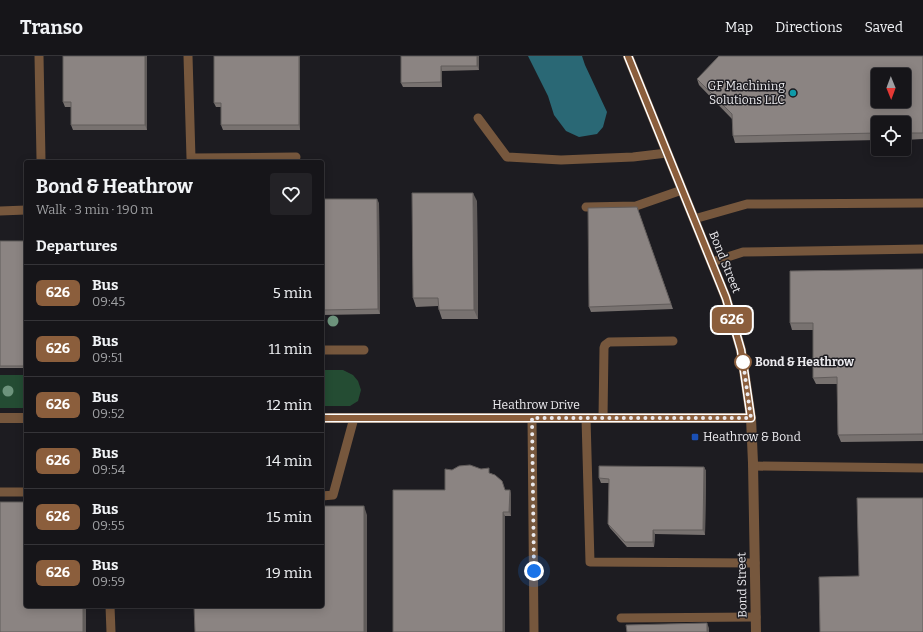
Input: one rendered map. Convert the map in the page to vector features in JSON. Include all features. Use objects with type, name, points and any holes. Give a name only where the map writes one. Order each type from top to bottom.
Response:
[{"type":"street","name":"Bond Street","points":[[628,56],[726,298],[741,350],[751,418],[756,632]]},
{"type":"street","points":[[0,418],[24,418]]},
{"type":"street","name":"Heathrow Drive","points":[[324,418],[751,418]]},
{"type":"lane","points":[[39,56],[41,159]]},
{"type":"lane","points":[[188,56],[191,158],[296,157]]},
{"type":"lane","points":[[478,118],[507,157],[561,160],[632,157],[667,153]]},
{"type":"lane","points":[[586,207],[636,206],[682,190]]},
{"type":"lane","points":[[694,219],[746,204],[923,203]]},
{"type":"lane","points":[[0,211],[24,210]]},
{"type":"lane","points":[[712,262],[743,252],[923,248]]},
{"type":"lane","points":[[603,418],[605,344],[609,342],[673,341]]},
{"type":"lane","points":[[324,350],[364,350]]},
{"type":"lane","points":[[324,496],[333,496],[354,418]]},
{"type":"lane","points":[[532,418],[534,632]]},
{"type":"lane","points":[[586,418],[590,562],[755,563]]},
{"type":"lane","points":[[753,466],[923,468]]},
{"type":"lane","points":[[0,492],[24,492]]},
{"type":"lane","points":[[110,608],[110,632]]},
{"type":"lane","points":[[621,618],[756,617]]},
{"type":"green space","points":[[324,370],[343,370],[353,375],[358,381],[361,390],[358,401],[350,406],[324,406]]},
{"type":"green space","points":[[0,375],[24,375],[24,408],[0,408]]},
{"type":"water","points":[[528,56],[582,56],[607,112],[603,127],[597,134],[579,137],[566,131],[554,115],[548,96]]},
{"type":"building","points":[[63,56],[145,56],[145,125],[71,125],[71,102],[63,102]]},
{"type":"building","points":[[214,56],[299,56],[299,125],[221,125],[221,103],[214,103]]},
{"type":"building","points":[[401,56],[477,56],[477,66],[441,66],[441,82],[401,83]]},
{"type":"building","name":"GF Machining Solutions LLC","points":[[719,56],[923,56],[923,133],[911,133],[911,116],[871,116],[871,133],[733,136],[732,114],[697,79]]},
{"type":"building","points":[[412,193],[473,193],[474,310],[439,310],[438,298],[413,298]]},
{"type":"building","points":[[324,199],[377,199],[378,309],[324,310]]},
{"type":"building","points":[[637,207],[671,304],[589,307],[588,208]]},
{"type":"building","points":[[0,241],[24,241],[24,366],[0,366]]},
{"type":"building","points":[[923,269],[923,434],[838,435],[837,377],[813,378],[813,323],[790,323],[790,271]]},
{"type":"building","points":[[470,465],[481,469],[489,468],[489,473],[495,475],[502,481],[505,490],[510,490],[509,512],[503,512],[503,632],[393,632],[393,490],[445,490],[445,469],[452,470],[459,466]]},
{"type":"building","points":[[599,466],[704,467],[703,530],[653,530],[653,542],[625,542],[608,524],[609,479],[599,478]]},
{"type":"building","points":[[857,498],[923,498],[923,632],[820,632],[819,577],[859,576]]},
{"type":"building","points":[[0,502],[24,502],[24,608],[83,608],[83,632],[0,632]]},
{"type":"building","points":[[324,506],[364,506],[364,632],[195,632],[194,608],[324,608]]},
{"type":"building","points":[[707,623],[707,632],[627,632],[626,625]]},
{"type":"bus line","name":"626","points":[[324,418],[751,418],[741,350],[726,298],[628,56]]},
{"type":"place","name":"GF Machining Solutions LLC","points":[[793,93]]},
{"type":"place","name":"Bond & Heathrow","points":[[743,362]]},
{"type":"place","name":"Heathrow & Bond","points":[[695,437]]},
{"type":"route","points":[[534,571],[532,418],[751,418],[743,362]]}]
